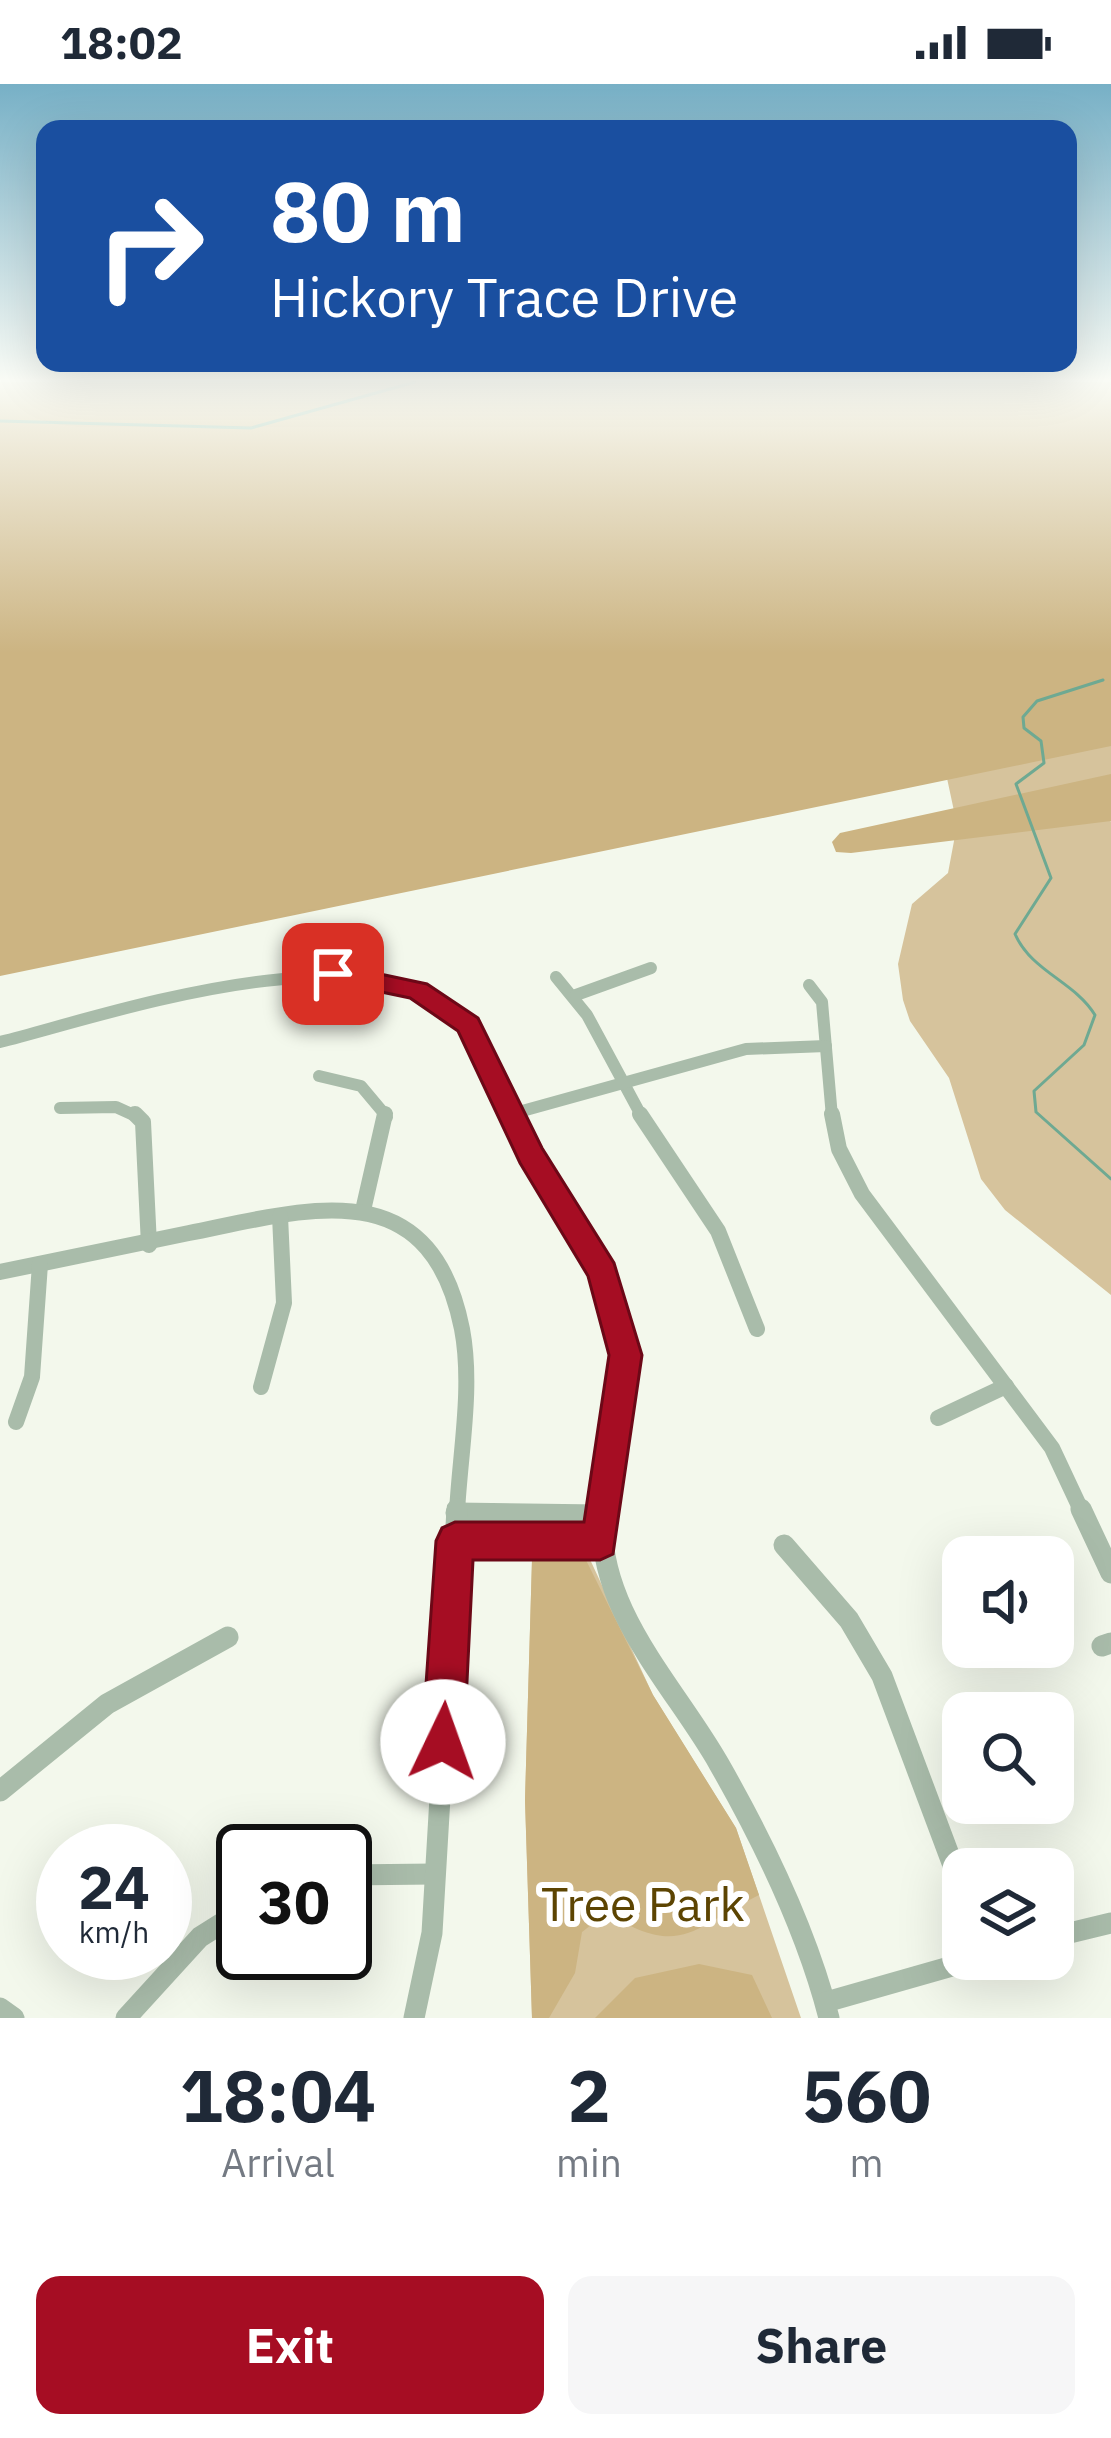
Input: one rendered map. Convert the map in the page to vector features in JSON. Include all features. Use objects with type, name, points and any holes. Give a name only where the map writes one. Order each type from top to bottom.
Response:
[{"type":"street","points":[[577,995],[650,968]]},
{"type":"street","points":[[0,1042],[279,979],[360,975],[418,990],[469,1025],[556,1203],[602,1273],[619,1318],[626,1355],[622,1408],[600,1515],[600,1541],[640,1651],[706,1741],[759,1837],[828,2010],[942,1971]]},
{"type":"street","points":[[556,977],[577,995],[621,1083],[728,1240],[758,1329]]},
{"type":"street","points":[[809,985],[821,1003],[839,1149],[862,1194],[1076,1489],[1111,1573]]},
{"type":"street","points":[[515,1113],[746,1049],[826,1046]]},
{"type":"street","points":[[319,1076],[365,1086],[388,1120],[364,1206]]},
{"type":"street","points":[[60,1108],[122,1107],[136,1112],[143,1122],[148,1245]]},
{"type":"street","points":[[0,1272],[322,1206],[364,1206],[400,1223],[428,1251],[456,1303],[466,1360],[432,1933],[414,2018]]},
{"type":"street","points":[[261,1387],[285,1322],[289,1277],[280,1216]]},
{"type":"street","points":[[16,1422],[32,1376],[40,1264]]},
{"type":"street","points":[[938,1418],[1006,1387]]},
{"type":"street","points":[[456,1513],[600,1515]]},
{"type":"street","points":[[455,1541],[600,1541]]},
{"type":"street","points":[[784,1545],[837,1603],[867,1647],[895,1705],[947,1848]]},
{"type":"street","points":[[0,1791],[95,1709],[163,1666],[228,1637]]},
{"type":"street","points":[[372,1875],[434,1874]]},
{"type":"street","points":[[1074,1932],[1111,1923]]},
{"type":"street","points":[[126,2018],[200,1937],[216,1927]]},
{"type":"street","points":[[0,2008],[14,2018]]},
{"type":"green space","points":[[0,472],[1111,472],[1111,746],[0,976]]},
{"type":"green space","points":[[1058,472],[1111,472],[1111,785],[1105,808],[1111,822],[1111,1295],[1005,1210],[981,1179],[949,1078],[910,1021],[903,1000],[898,964],[912,904],[948,873],[957,825],[929,694]]},
{"type":"green space","points":[[1111,774],[1111,821],[851,853],[836,852],[832,842],[840,833]]},
{"type":"green space","name":"Tree Park","points":[[580,1548],[653,1695],[736,1828],[759,1895],[686,1934],[670,1936],[632,1927],[607,1913],[582,1932],[575,1973],[549,2018],[532,2018],[525,1800],[532,1560]]},
{"type":"green space","name":"Tree Park","points":[[587,1553],[653,1695],[736,1828],[801,2018],[532,2018],[525,1800],[532,1560]]},
{"type":"green space","points":[[699,1964],[752,1975],[772,2018],[595,2018],[635,1978]]},
{"type":"waterway","points":[[1103,680],[1037,701],[1023,717],[1024,728],[1041,741],[1044,763],[1016,784],[1051,878],[1015,934],[1032,958],[1095,1015],[1084,1045],[1034,1091],[1036,1112],[1111,1179]]},
{"type":"route","points":[[333,974],[360,975],[418,990],[469,1025],[515,1113],[530,1155],[602,1273],[619,1318],[626,1355],[600,1541],[455,1541],[443,1742]]}]
